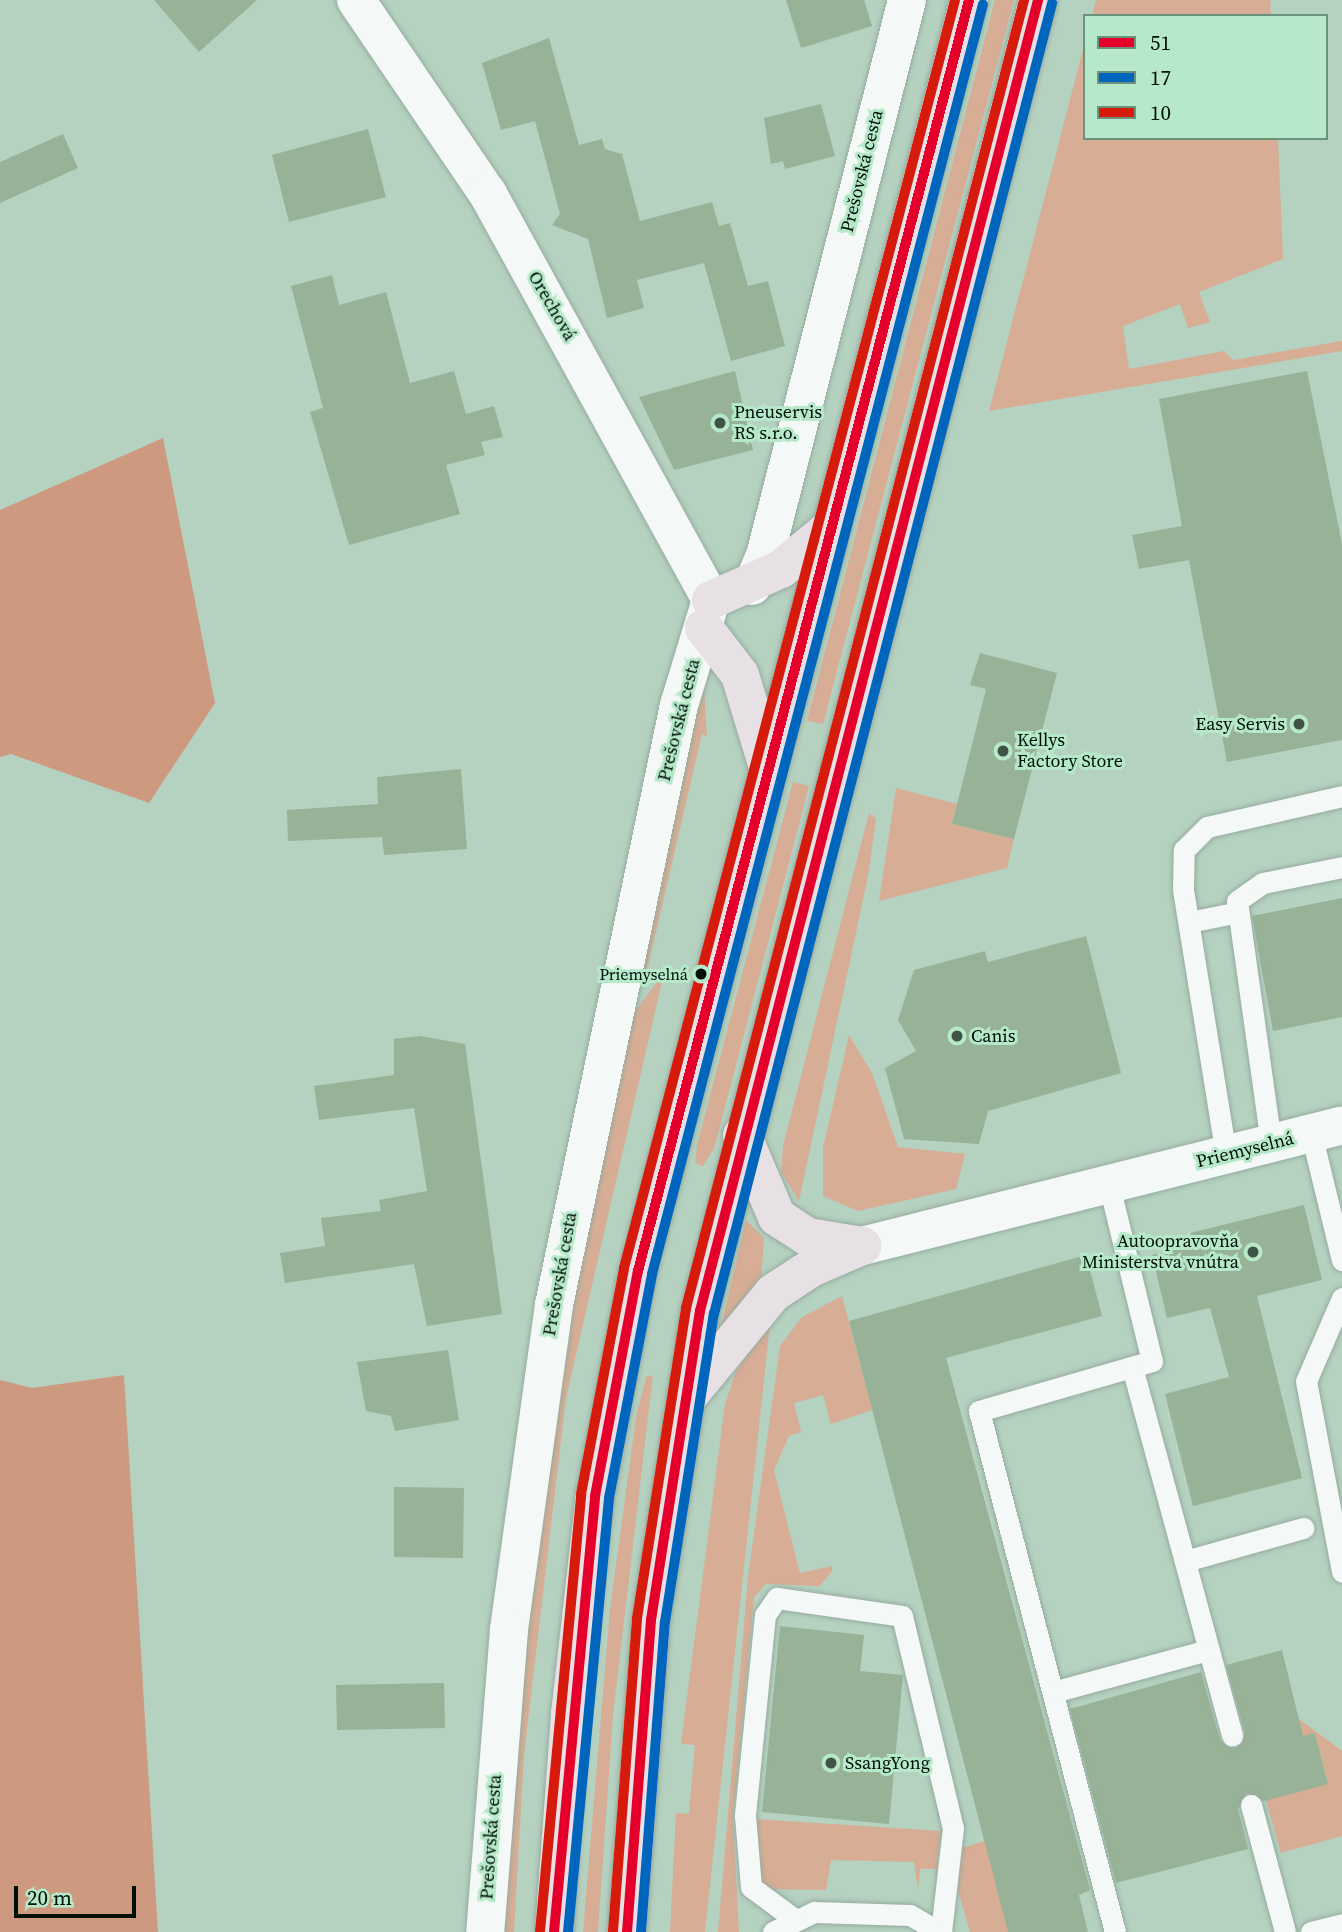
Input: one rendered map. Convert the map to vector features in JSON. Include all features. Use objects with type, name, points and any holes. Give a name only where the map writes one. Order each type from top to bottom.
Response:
[{"type":"highway","points":[[554,1932],[570,1714],[602,1452],[638,1271],[969,0]]},
{"type":"highway","points":[[627,1932],[651,1619],[682,1404],[742,1135],[1038,0]]},
{"type":"highway","points":[[768,770],[740,675],[707,614],[752,586],[832,527]]},
{"type":"highway","points":[[742,1135],[777,1217],[808,1237],[862,1246]]},
{"type":"highway","points":[[682,1404],[773,1293],[811,1268],[862,1246]]},
{"type":"street","name":"Prešovská cesta","points":[[752,586],[908,0]]},
{"type":"street","name":"Orechová","points":[[371,3],[488,194],[707,614]]},
{"type":"street","name":"Prešovská cesta","points":[[485,1932],[509,1630],[554,1305],[679,705],[707,614]]},
{"type":"street","name":"Priemyselná","points":[[862,1246],[1326,1129]]},
{"type":"lane","points":[[1226,1155],[1189,922],[1182,861],[1197,833],[1342,796]]},
{"type":"lane","points":[[1271,1143],[1234,913],[1247,889],[1342,867]]},
{"type":"lane","points":[[1189,922],[1234,913]]},
{"type":"lane","points":[[1326,1129],[1342,1260]]},
{"type":"lane","points":[[1109,1185],[1152,1361],[979,1411],[1115,1932]]},
{"type":"lane","points":[[1342,1298],[1306,1381],[1342,1572]]},
{"type":"lane","points":[[1132,1367],[1232,1736]]},
{"type":"lane","points":[[1185,1561],[1303,1528]]},
{"type":"lane","points":[[773,1932],[793,1917],[910,1915],[940,1932],[953,1828],[902,1616],[777,1598],[766,1610],[744,1815],[751,1887],[793,1917]]},
{"type":"lane","points":[[1053,1692],[1208,1650]]},
{"type":"lane","points":[[1251,1805],[1284,1932]]},
{"type":"lane","points":[[1311,1932],[1342,1924]]},
{"type":"shaded area","points":[[995,0],[1014,0],[823,724],[807,721]]},
{"type":"shaded area","points":[[1096,0],[1270,0],[1271,14],[1092,14]]},
{"type":"shaded area","points":[[1083,50],[1083,140],[1278,140],[1283,259],[1199,292],[1210,322],[1188,328],[1180,304],[1123,326],[1129,369],[1224,351],[1233,360],[1342,341],[1342,351],[989,411]]},
{"type":"shaded area","points":[[163,438],[215,703],[149,803],[11,754],[0,757],[0,510]]},
{"type":"shaded area","points":[[704,689],[707,736],[702,734],[648,966],[635,985],[696,695]]},
{"type":"shaded area","points":[[793,782],[809,786],[714,1149],[703,1166],[695,1163],[697,1145]]},
{"type":"shaded area","points":[[896,788],[957,804],[952,824],[1014,839],[1007,868],[879,901]]},
{"type":"shaded area","points":[[869,813],[876,819],[868,876],[799,1201],[781,1172],[783,1146]]},
{"type":"shaded area","points":[[664,973],[566,1398],[524,1755],[514,1932],[497,1932],[513,1725],[556,1388],[630,1018]]},
{"type":"shaded area","points":[[849,1035],[872,1073],[898,1147],[965,1154],[956,1189],[858,1211],[823,1196],[823,1148]]},
{"type":"shaded area","points":[[746,1220],[764,1238],[761,1282],[721,1327]]},
{"type":"shaded area","points":[[842,1296],[872,1410],[831,1424],[823,1395],[794,1403],[801,1432],[789,1436],[774,1470],[800,1573],[832,1566],[832,1571],[820,1586],[766,1584],[754,1597],[733,1818],[739,1932],[718,1932],[748,1577],[780,1346],[802,1317]]},
{"type":"shaded area","points":[[770,1324],[705,1932],[670,1932],[676,1813],[689,1814],[695,1745],[681,1744],[725,1404],[736,1371]]},
{"type":"shaded area","points":[[124,1375],[158,1932],[0,1932],[0,1380],[32,1388]]},
{"type":"shaded area","points":[[653,1375],[613,1715],[598,1932],[583,1932],[610,1610],[636,1417],[646,1377]]},
{"type":"shaded area","points":[[1299,1719],[1342,1751],[1342,1836],[1281,1853],[1266,1800],[1328,1783],[1315,1734],[1293,1739],[1289,1721]]},
{"type":"shaded area","points":[[755,1819],[941,1831],[937,1869],[920,1869],[918,1891],[914,1862],[831,1860],[826,1890],[763,1889]]},
{"type":"shaded area","points":[[985,1841],[1009,1932],[970,1932],[958,1890],[962,1848]]},
{"type":"building","points":[[154,0],[257,0],[199,52]]},
{"type":"building","points":[[786,0],[864,0],[872,26],[801,48]]},
{"type":"building","points":[[549,38],[579,145],[602,139],[605,149],[622,154],[640,221],[712,202],[719,226],[730,223],[748,286],[768,281],[785,346],[731,361],[704,263],[637,280],[644,308],[607,318],[588,239],[552,225],[560,214],[535,121],[501,130],[482,63]]},
{"type":"building","points":[[821,104],[835,156],[785,169],[783,161],[771,164],[764,118]]},
{"type":"building","points":[[368,129],[386,197],[289,222],[272,155]]},
{"type":"building","points":[[63,134],[78,168],[0,203],[0,162]]},
{"type":"building","points":[[332,275],[339,305],[386,292],[410,383],[454,371],[466,414],[494,406],[503,437],[481,442],[485,455],[446,465],[460,514],[349,545],[310,412],[323,408],[291,286]]},
{"type":"building","points":[[735,371],[753,450],[674,470],[639,397]]},
{"type":"building","points":[[1307,371],[1342,544],[1342,740],[1227,762],[1189,560],[1139,569],[1132,535],[1182,526],[1159,399]]},
{"type":"building","name":"Kellys Factory Store","points":[[980,653],[1057,673],[1014,839],[952,824],[986,689],[970,685]]},
{"type":"building","points":[[461,769],[467,849],[384,855],[382,837],[288,841],[287,810],[378,804],[377,777]]},
{"type":"building","points":[[1342,898],[1342,1017],[1273,1031],[1252,916]]},
{"type":"building","points":[[1086,936],[1121,1073],[988,1111],[979,1144],[904,1139],[885,1068],[916,1051],[898,1020],[914,970],[985,951],[988,962]]},
{"type":"building","points":[[420,1036],[465,1044],[502,1314],[427,1326],[414,1264],[285,1283],[280,1253],[325,1246],[321,1218],[381,1211],[379,1200],[427,1191],[414,1108],[319,1120],[314,1086],[394,1075],[394,1039]]},
{"type":"building","points":[[1304,1205],[1322,1280],[1257,1296],[1302,1478],[1193,1506],[1165,1394],[1229,1377],[1210,1308],[1167,1318],[1152,1255],[1189,1246],[1186,1234]]},
{"type":"building","points":[[1086,1255],[1102,1316],[946,1358],[1090,1890],[1079,1895],[1088,1932],[1008,1932],[849,1321]]},
{"type":"building","points":[[448,1350],[459,1420],[395,1431],[391,1416],[366,1411],[357,1362]]},
{"type":"building","points":[[394,1487],[464,1488],[463,1558],[394,1557]]},
{"type":"building","name":"SsangYong","points":[[780,1626],[864,1635],[860,1671],[903,1675],[889,1824],[762,1812]]},
{"type":"building","points":[[1282,1650],[1303,1736],[1315,1733],[1328,1784],[1264,1801],[1247,1793],[1238,1809],[1248,1849],[1116,1883],[1070,1709],[1201,1672],[1220,1740],[1236,1748],[1245,1733],[1226,1665]]},
{"type":"building","points":[[444,1683],[445,1728],[337,1730],[336,1685]]},
{"type":"transit line","name":"10","points":[[540,1931],[581,1494],[624,1268],[955,0]]},
{"type":"transit line","name":"51","points":[[554,1932],[595,1496],[638,1271],[969,0]]},
{"type":"transit line","name":"10","points":[[613,1931],[637,1618],[686,1308],[1024,0]]},
{"type":"transit line","name":"51","points":[[627,1932],[651,1620],[700,1311],[1038,0]]},
{"type":"transit line","name":"17","points":[[641,1932],[665,1622],[714,1314],[1052,3]]},
{"type":"transit line","name":"17","points":[[568,1932],[609,1498],[652,1274],[983,4]]},
{"type":"place","name":"Pneuservis RS s.r.o.","points":[[720,423]]},
{"type":"place","name":"Easy Servis","points":[[1299,724]]},
{"type":"place","name":"Kellys Factory Store","points":[[1003,751]]},
{"type":"place","name":"Priemyselná","points":[[701,974]]},
{"type":"place","name":"Canis","points":[[957,1036]]},
{"type":"place","name":"Autoopravovňa Ministerstva vnútra","points":[[1253,1252]]},
{"type":"place","name":"SsangYong","points":[[831,1763]]}]
